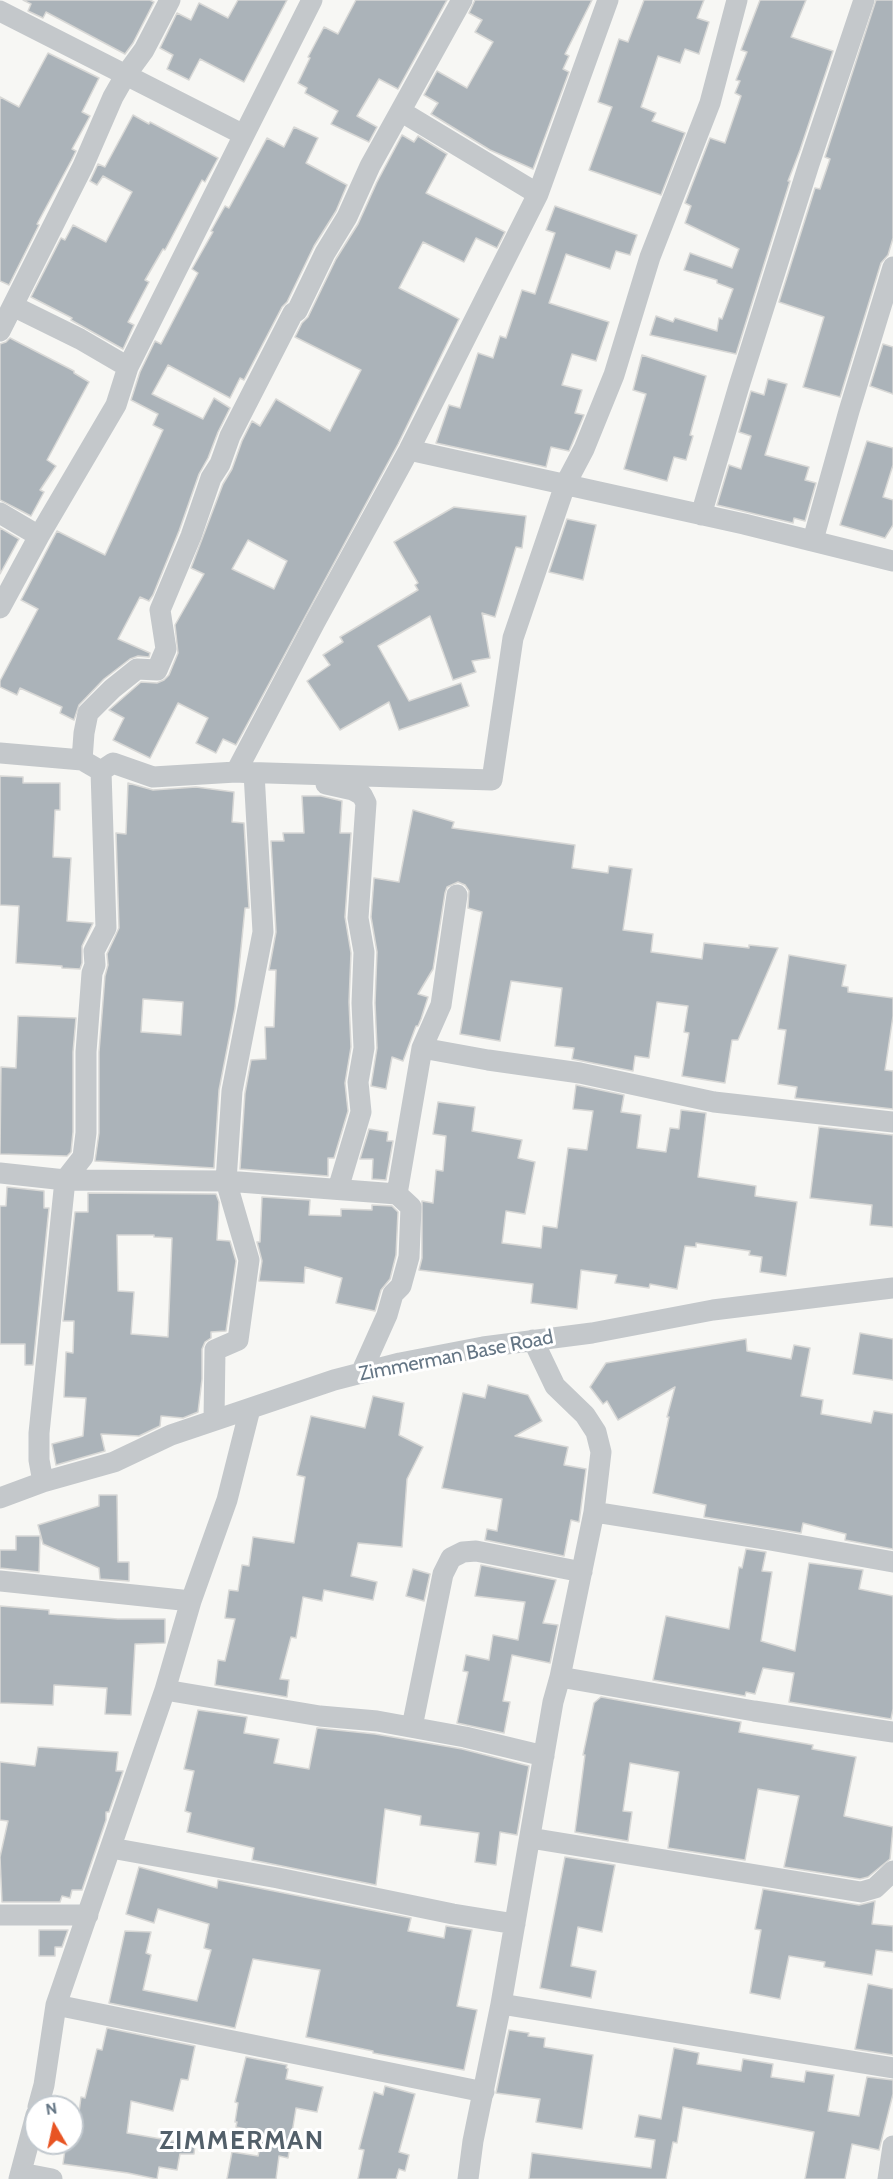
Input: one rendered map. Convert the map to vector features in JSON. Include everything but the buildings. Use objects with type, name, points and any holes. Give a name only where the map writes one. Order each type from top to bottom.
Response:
[{"type":"street","points":[[0,331],[83,166],[108,107],[125,76],[144,50],[170,0]]},
{"type":"street","points":[[0,608],[39,536],[116,405],[128,367],[312,0]]},
{"type":"street","points":[[82,760],[88,713],[112,689],[137,669],[157,670],[166,649],[160,610],[226,445],[256,382],[293,313],[297,310],[325,253],[347,217],[370,166],[402,112],[462,0]]},
{"type":"street","points":[[214,1420],[215,1350],[238,1340],[249,1260],[226,1181],[232,1092],[263,932],[245,772],[315,622],[409,450],[538,194],[608,0]]},
{"type":"street","points":[[101,771],[113,763],[153,777],[245,772],[492,780],[513,638],[565,485],[584,449],[614,375],[651,257],[710,103],[737,0]]},
{"type":"street","points":[[701,514],[809,164],[864,0]]},
{"type":"street","points":[[0,11],[244,135]]},
{"type":"street","points":[[402,112],[538,194]]},
{"type":"street","points":[[813,540],[893,267]]},
{"type":"street","points":[[13,306],[80,339],[128,367]]},
{"type":"street","points":[[409,450],[701,514],[893,561]]},
{"type":"street","points":[[0,513],[39,536]]},
{"type":"street","points":[[0,753],[82,760],[101,771]]},
{"type":"street","points":[[43,1482],[39,1460],[39,1433],[65,1180],[82,1157],[85,1141],[87,1052],[92,973],[95,965],[94,951],[106,928],[101,771]]},
{"type":"street","points":[[245,772],[339,786],[362,795],[366,803],[358,918],[364,952],[362,1003],[364,1048],[358,1082],[361,1112],[338,1189]]},
{"type":"street","points":[[397,1194],[422,1047],[441,1005],[457,895]]},
{"type":"street","points":[[422,1047],[580,1073],[714,1102],[893,1122]]},
{"type":"street","points":[[0,1173],[65,1180],[226,1181],[397,1194],[411,1207],[409,1257],[401,1286],[393,1294],[387,1315],[361,1373]]},
{"type":"street","name":"Zimmerman Base Road","points":[[0,1498],[43,1482],[114,1462],[171,1434],[361,1373],[430,1357],[592,1333],[713,1310],[893,1288]]},
{"type":"street","points":[[468,2179],[501,2004],[552,1702],[560,1677],[594,1512],[601,1452],[596,1432],[585,1415],[555,1386],[533,1340]]},
{"type":"street","points":[[41,2095],[56,2005],[165,1690],[191,1600],[227,1500],[250,1408]]},
{"type":"street","points":[[594,1512],[893,1562]]},
{"type":"street","points":[[412,1727],[443,1574],[451,1558],[462,1552],[476,1551],[582,1572]]},
{"type":"street","points":[[0,1581],[191,1600]]},
{"type":"street","points":[[560,1677],[754,1711],[893,1732]]},
{"type":"street","points":[[165,1690],[320,1716],[377,1721],[412,1727],[544,1756]]},
{"type":"street","points":[[530,1838],[861,1892],[875,1888],[893,1871]]},
{"type":"street","points":[[111,1848],[515,1924]]},
{"type":"street","points":[[0,1916],[88,1915]]},
{"type":"street","points":[[501,2004],[893,2068]]},
{"type":"street","points":[[56,2005],[483,2092]]},
{"type":"street","points":[[888,2179],[893,2146]]},
{"type":"street","points":[[26,2155],[20,2176],[52,2179]]},
{"type":"district","name":"ZIMMERMAN","points":[[242,2141]]}]
